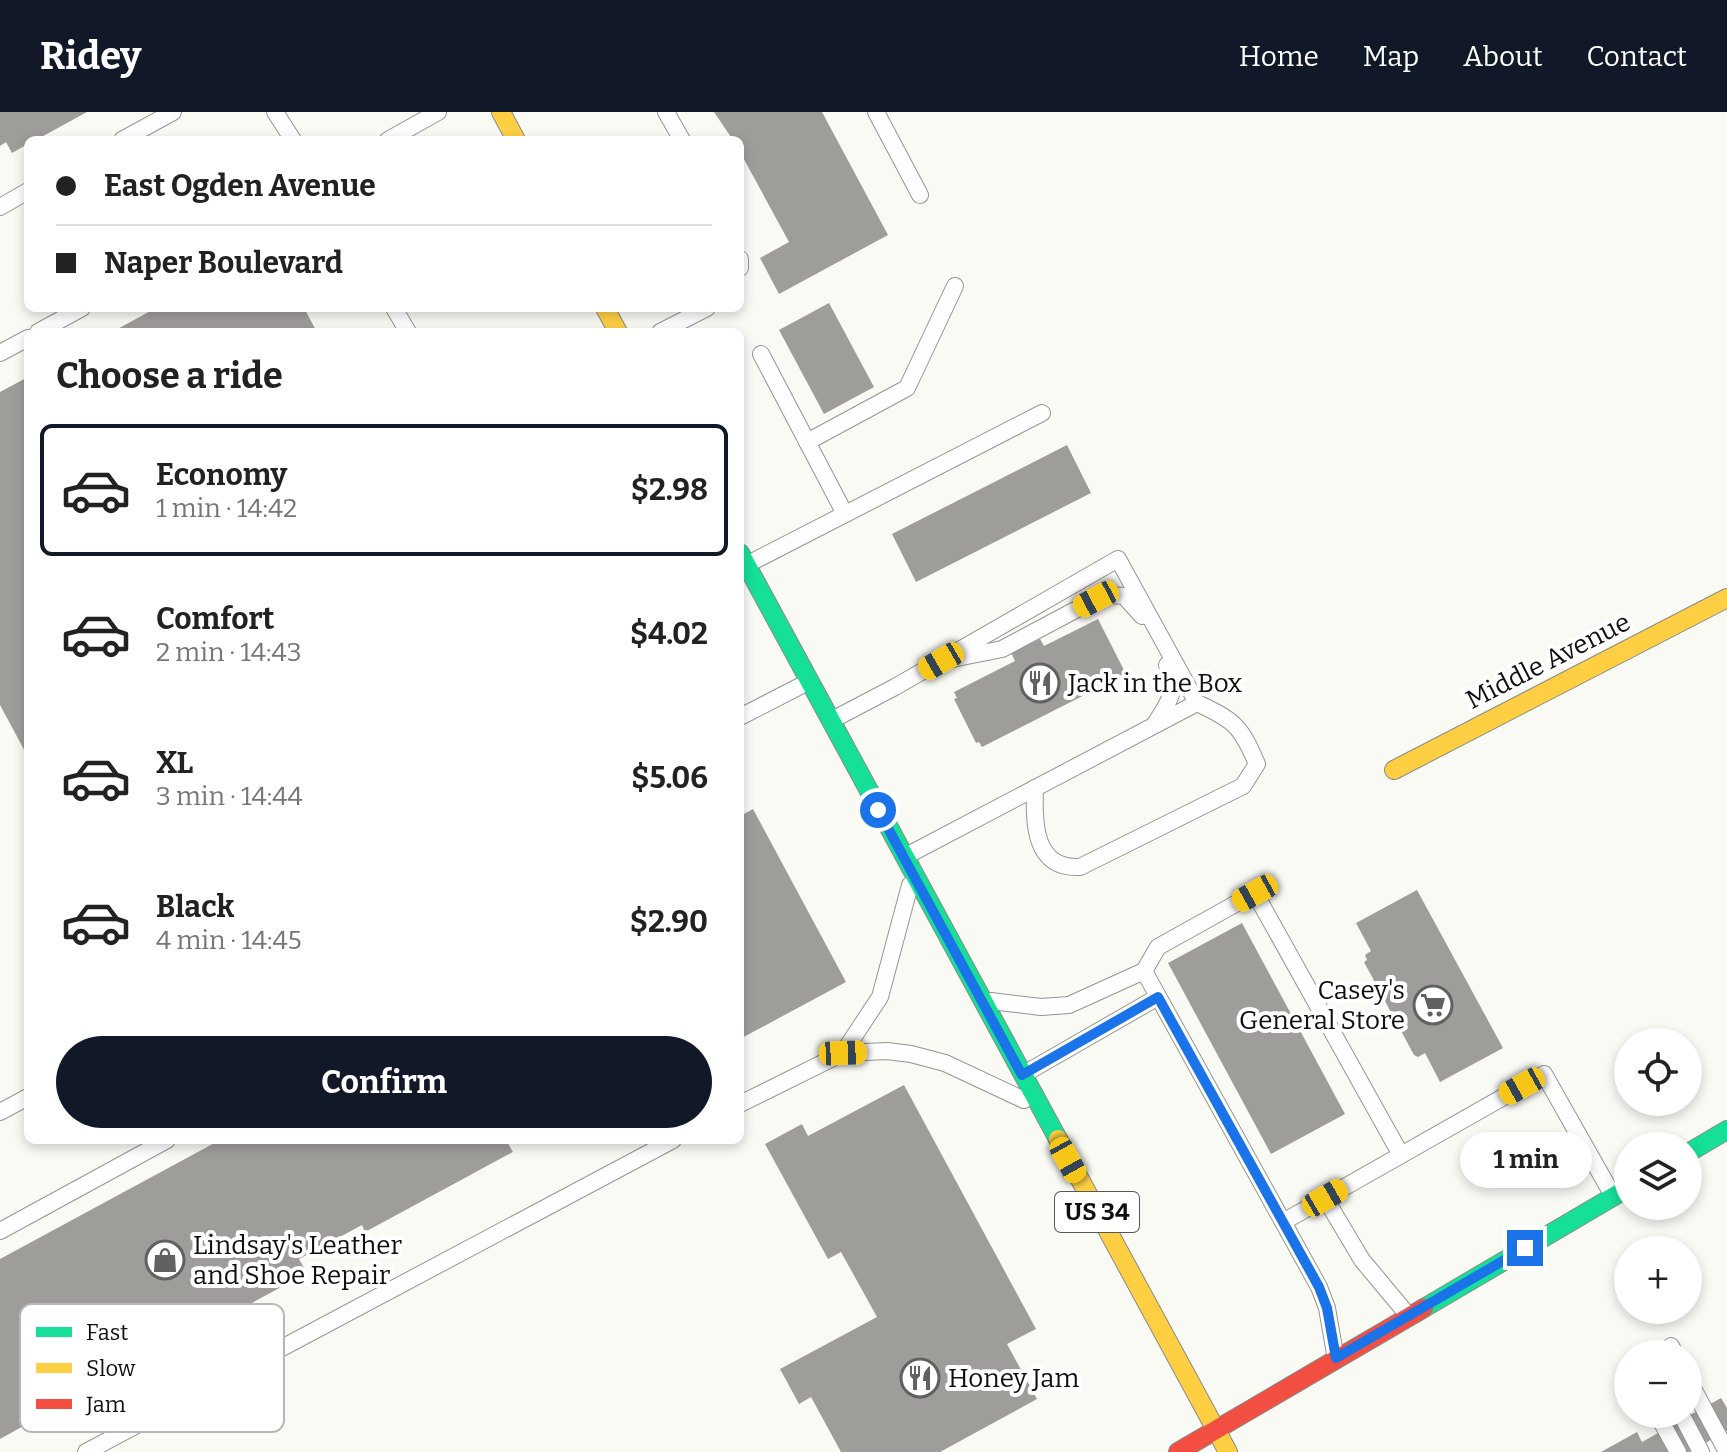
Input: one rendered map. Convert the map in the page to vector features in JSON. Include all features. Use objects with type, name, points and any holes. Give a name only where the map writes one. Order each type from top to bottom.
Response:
[{"type":"main road","points":[[501,112],[514,136]]},
{"type":"main road","name":"US 34","points":[[744,561],[1228,1452]]},
{"type":"main road","name":"Middle Avenue","points":[[1394,770],[1727,598]]},
{"type":"main road","points":[[1702,1145],[1727,1130]]},
{"type":"main road","points":[[1178,1452],[1614,1196]]},
{"type":"lane","points":[[129,136],[173,112]]},
{"type":"lane","points":[[275,112],[290,136]]},
{"type":"lane","points":[[395,136],[438,112]]},
{"type":"lane","points":[[666,112],[680,136]]},
{"type":"lane","points":[[876,112],[920,195]]},
{"type":"lane","points":[[0,207],[24,193]]},
{"type":"lane","points":[[807,442],[907,388],[955,286]]},
{"type":"lane","points":[[45,328],[75,312]]},
{"type":"lane","points":[[668,328],[699,312]]},
{"type":"lane","points":[[0,353],[24,340]]},
{"type":"lane","points":[[761,354],[845,514]]},
{"type":"lane","points":[[744,559],[845,514],[1042,413]]},
{"type":"lane","points":[[831,721],[1118,559],[1197,703],[1228,717],[1246,738],[1257,764],[1243,786],[1080,867],[1068,867],[1054,861],[1042,849],[1034,819],[1035,788]]},
{"type":"lane","points":[[941,661],[1002,649],[1096,599],[1110,595],[1124,596],[1140,612],[1174,682],[1171,698],[1154,725]]},
{"type":"lane","points":[[744,715],[809,681]]},
{"type":"lane","points":[[843,1053],[880,997],[908,865],[1035,788],[1197,703]]},
{"type":"lane","points":[[981,1000],[1041,1007],[1069,1005],[1144,971],[1158,947],[1255,893],[1401,1155]]},
{"type":"lane","points":[[1144,971],[1319,1287],[1327,1308],[1336,1358]]},
{"type":"lane","points":[[1022,1075],[1158,997]]},
{"type":"lane","points":[[744,1102],[843,1053],[887,1051],[945,1063],[1040,1108]]},
{"type":"lane","points":[[1283,1222],[1544,1074],[1614,1181]]},
{"type":"lane","points":[[0,1112],[24,1099]]},
{"type":"lane","points":[[0,1231],[160,1144]]},
{"type":"lane","points":[[284,1347],[665,1144]]},
{"type":"lane","points":[[1325,1198],[1362,1260],[1409,1315]]},
{"type":"lane","points":[[1702,1405],[1727,1452]]},
{"type":"lane","points":[[1665,1428],[1678,1452]]},
{"type":"lane","points":[[1688,1428],[1701,1452]]},
{"type":"lane","points":[[86,1452],[124,1432]]},
{"type":"building","points":[[0,112],[87,112],[43,136],[24,136],[24,146],[12,153],[6,142],[0,146]]},
{"type":"building","points":[[714,112],[822,112],[888,235],[779,294],[760,258],[789,242],[744,159],[744,136],[730,136]]},
{"type":"building","points":[[829,303],[874,387],[824,414],[779,330]]},
{"type":"building","points":[[149,312],[306,312],[315,328],[119,328]]},
{"type":"building","points":[[24,379],[24,750],[0,705],[0,392]]},
{"type":"building","points":[[1067,445],[1091,493],[916,582],[892,534]]},
{"type":"building","name":"Jack in the Box","points":[[1098,619],[1126,674],[982,747],[979,742],[976,743],[954,699],[957,698],[954,692],[1015,661],[1011,653],[1040,639],[1044,646]]},
{"type":"building","points":[[753,809],[846,982],[744,1037],[744,814]]},
{"type":"building","name":"Casey's General Store","points":[[1417,890],[1503,1048],[1440,1082],[1425,1053],[1418,1057],[1414,1055],[1364,962],[1367,960],[1365,955],[1371,951],[1356,923]]},
{"type":"building","name":"Casey's General Store","points":[[1242,923],[1345,1114],[1271,1154],[1168,963]]},
{"type":"building","points":[[904,1085],[1036,1329],[1007,1344],[1037,1399],[940,1452],[841,1452],[811,1397],[799,1404],[780,1369],[877,1317],[841,1252],[828,1259],[765,1144],[802,1124],[808,1136]]},
{"type":"building","points":[[213,1144],[508,1144],[513,1152],[365,1232],[362,1225],[299,1259],[307,1273],[250,1304],[20,1304],[20,1428],[0,1439],[0,1259]]},
{"type":"building","points":[[1721,1398],[1727,1408],[1727,1431],[1689,1452],[1601,1452],[1637,1432],[1642,1442],[1667,1428],[1702,1428],[1702,1409]]},
{"type":"traffic: fast","points":[[744,560],[1058,1139]]},
{"type":"traffic: fast","points":[[1702,1145],[1727,1130]]},
{"type":"traffic: fast","points":[[1424,1308],[1614,1196]]},
{"type":"traffic: slow","points":[[501,112],[514,136]]},
{"type":"traffic: slow","points":[[607,312],[616,328]]},
{"type":"traffic: slow","points":[[1394,770],[1727,598]]},
{"type":"traffic: slow","points":[[1058,1139],[1228,1452]]},
{"type":"traffic: jam","points":[[1178,1452],[1424,1308]]},
{"type":"place","name":"Jack in the Box","points":[[1040,683]]},
{"type":"place","name":"Casey's General Store","points":[[1433,1005]]},
{"type":"place","name":"Lindsay's Leather and Shoe Repair","points":[[165,1260]]},
{"type":"place","name":"Honey Jam","points":[[920,1378]]},
{"type":"route","points":[[878,810],[1022,1075],[1158,997],[1319,1287],[1327,1308],[1336,1358],[1525,1248]]}]
